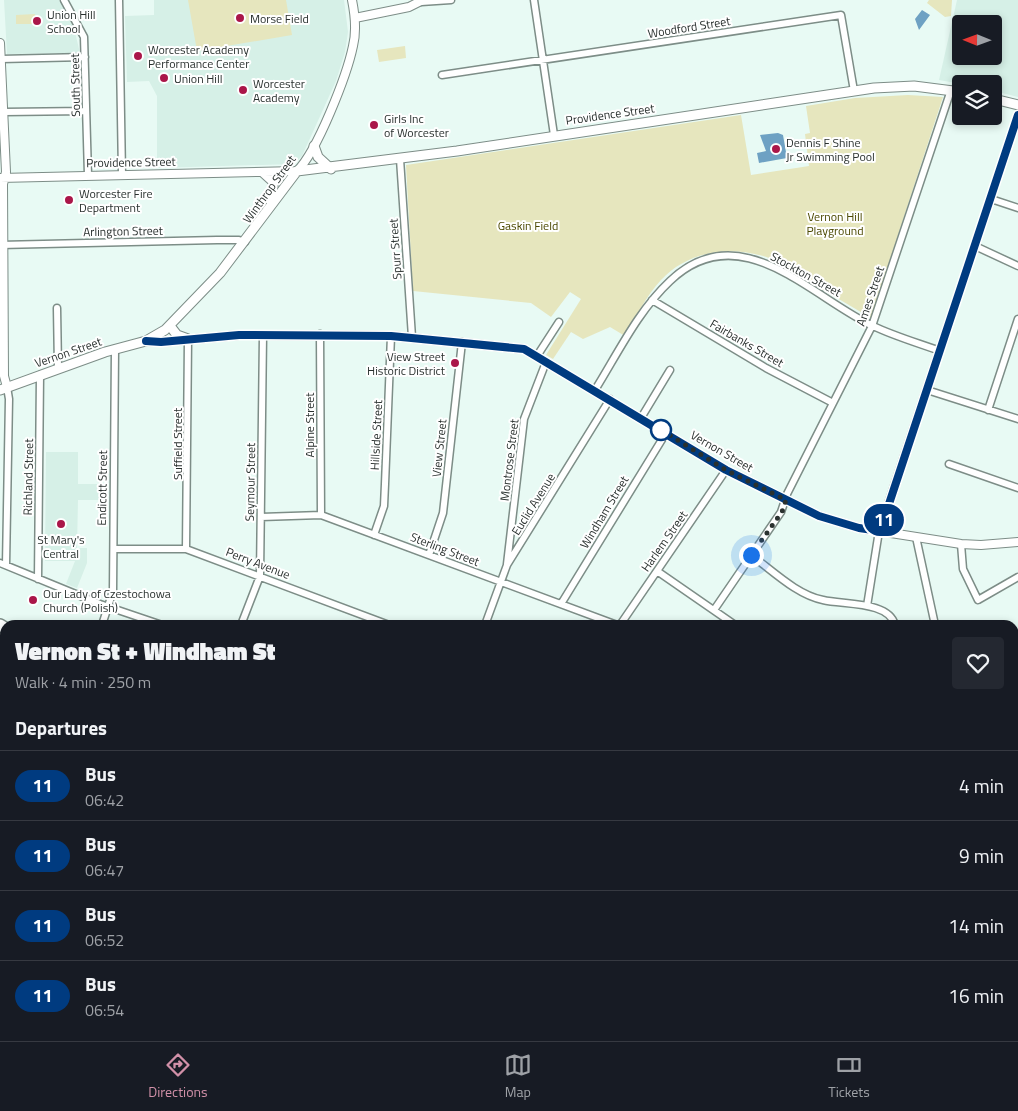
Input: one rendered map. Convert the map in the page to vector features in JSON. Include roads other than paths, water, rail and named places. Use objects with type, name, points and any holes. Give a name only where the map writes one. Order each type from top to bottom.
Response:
[{"type":"main road","name":"Providence Street","points":[[297,171],[331,169],[854,91],[914,86],[951,90]]},
{"type":"main road","points":[[1002,101],[1018,105]]},
{"type":"main road","points":[[314,146],[318,157],[331,169]]},
{"type":"main road","name":"Winthrop Street","points":[[146,341],[170,326],[220,273],[262,221],[270,206],[297,171]]},
{"type":"main road","points":[[170,326],[177,335],[188,339]]},
{"type":"main road","name":"Vernon Street","points":[[3,388],[115,349],[146,341]]},
{"type":"street","name":"South Street","points":[[64,0],[82,30],[85,45],[88,175]]},
{"type":"street","points":[[120,0],[122,174]]},
{"type":"street","name":"Winthrop Street","points":[[297,171],[304,165],[314,146],[348,64],[354,45],[355,18],[352,0]]},
{"type":"street","points":[[355,18],[409,7],[422,1],[451,0]]},
{"type":"street","points":[[534,0],[554,135]]},
{"type":"street","name":"Woodford Street","points":[[442,75],[842,15],[854,91]]},
{"type":"street","points":[[0,43],[4,112],[2,178],[3,388],[9,398],[3,564],[148,620]]},
{"type":"street","points":[[1,59],[85,57]]},
{"type":"street","name":"Ames Street","points":[[714,610],[782,512],[786,500],[872,326],[951,90]]},
{"type":"street","points":[[4,112],[86,111]]},
{"type":"street","points":[[867,606],[880,531],[1018,115]]},
{"type":"street","name":"Spurr Street","points":[[400,159],[412,337]]},
{"type":"street","name":"Providence Street","points":[[2,178],[297,171]]},
{"type":"street","points":[[263,173],[271,179],[275,186],[270,206]]},
{"type":"street","points":[[991,199],[1018,208]]},
{"type":"street","name":"Arlington Street","points":[[2,245],[224,240],[245,242]]},
{"type":"street","points":[[975,246],[1018,266]]},
{"type":"street","name":"Stockton Street","points":[[595,390],[652,300],[671,280],[694,264],[711,258],[739,256],[772,265],[872,326],[940,351]]},
{"type":"street","name":"Fairbanks Street","points":[[652,300],[766,368],[833,403]]},
{"type":"street","points":[[57,308],[58,368]]},
{"type":"street","points":[[988,410],[1018,319]]},
{"type":"street","points":[[537,356],[559,322]]},
{"type":"street","name":"Vernon Street","points":[[146,341],[320,334],[412,337],[524,349],[726,470],[786,500],[841,523],[961,544],[981,545],[1018,542]]},
{"type":"street","name":"Alpine Street","points":[[320,334],[321,515]]},
{"type":"street","name":"Seymour Street","points":[[244,620],[260,576],[263,335]]},
{"type":"street","name":"Hillside Street","points":[[374,535],[384,506],[386,484],[391,336]]},
{"type":"street","name":"Suffield Street","points":[[186,549],[188,339]]},
{"type":"street","name":"View Street","points":[[429,555],[443,513],[462,342]]},
{"type":"street","name":"Endicott Street","points":[[104,620],[110,606],[113,591],[115,349]]},
{"type":"street","name":"Montrose Street","points":[[507,565],[524,419],[546,362]]},
{"type":"street","points":[[641,418],[670,370]]},
{"type":"street","name":"Richland Street","points":[[38,579],[40,375]]},
{"type":"street","points":[[927,390],[1018,419]]},
{"type":"street","name":"Euclid Avenue","points":[[487,620],[507,565],[610,399]]},
{"type":"street","name":"Windham Street","points":[[561,604],[666,433]]},
{"type":"street","points":[[949,464],[1018,488]]},
{"type":"street","name":"Harlem Street","points":[[622,620],[726,470]]},
{"type":"street","name":"Sterling Street","points":[[261,516],[321,515],[604,620]]},
{"type":"street","points":[[916,537],[934,620]]},
{"type":"street","points":[[961,544],[963,569],[978,600],[1018,577]]},
{"type":"street","name":"Perry Avenue","points":[[114,549],[186,549],[376,620]]},
{"type":"street","points":[[751,555],[807,595],[825,601],[867,606],[888,612],[893,620]]},
{"type":"street","points":[[657,571],[728,620]]},
{"type":"water","points":[[922,10],[930,15],[919,30],[915,19]]},
{"type":"water","name":"Dennis F Shine Jr Swimming Pool","points":[[778,133],[783,135],[787,158],[759,163],[757,153],[766,151],[760,135]]},
{"type":"place","name":"Morse Field","points":[[240,18]]},
{"type":"place","name":"Union Hill School","points":[[37,21]]},
{"type":"place","name":"Worcester Academy Performance Center","points":[[138,56]]},
{"type":"place","name":"Union Hill","points":[[164,78]]},
{"type":"place","name":"Worcester Academy","points":[[243,90]]},
{"type":"place","name":"Girls Inc of Worcester","points":[[374,125]]},
{"type":"place","name":"Dennis F Shine Jr Swimming Pool","points":[[776,149]]},
{"type":"place","name":"Worcester Fire Department","points":[[69,200]]},
{"type":"place","name":"View Street Historic District","points":[[455,363]]},
{"type":"place","name":"St Mary's Central","points":[[61,524]]},
{"type":"place","name":"Our Lady of Czestochowa Church (Polish)","points":[[33,600]]},
{"type":"park label","name":"Vernon Hill Playground","points":[[835,223]]},
{"type":"park label","name":"Gaskin Field","points":[[528,225]]}]
